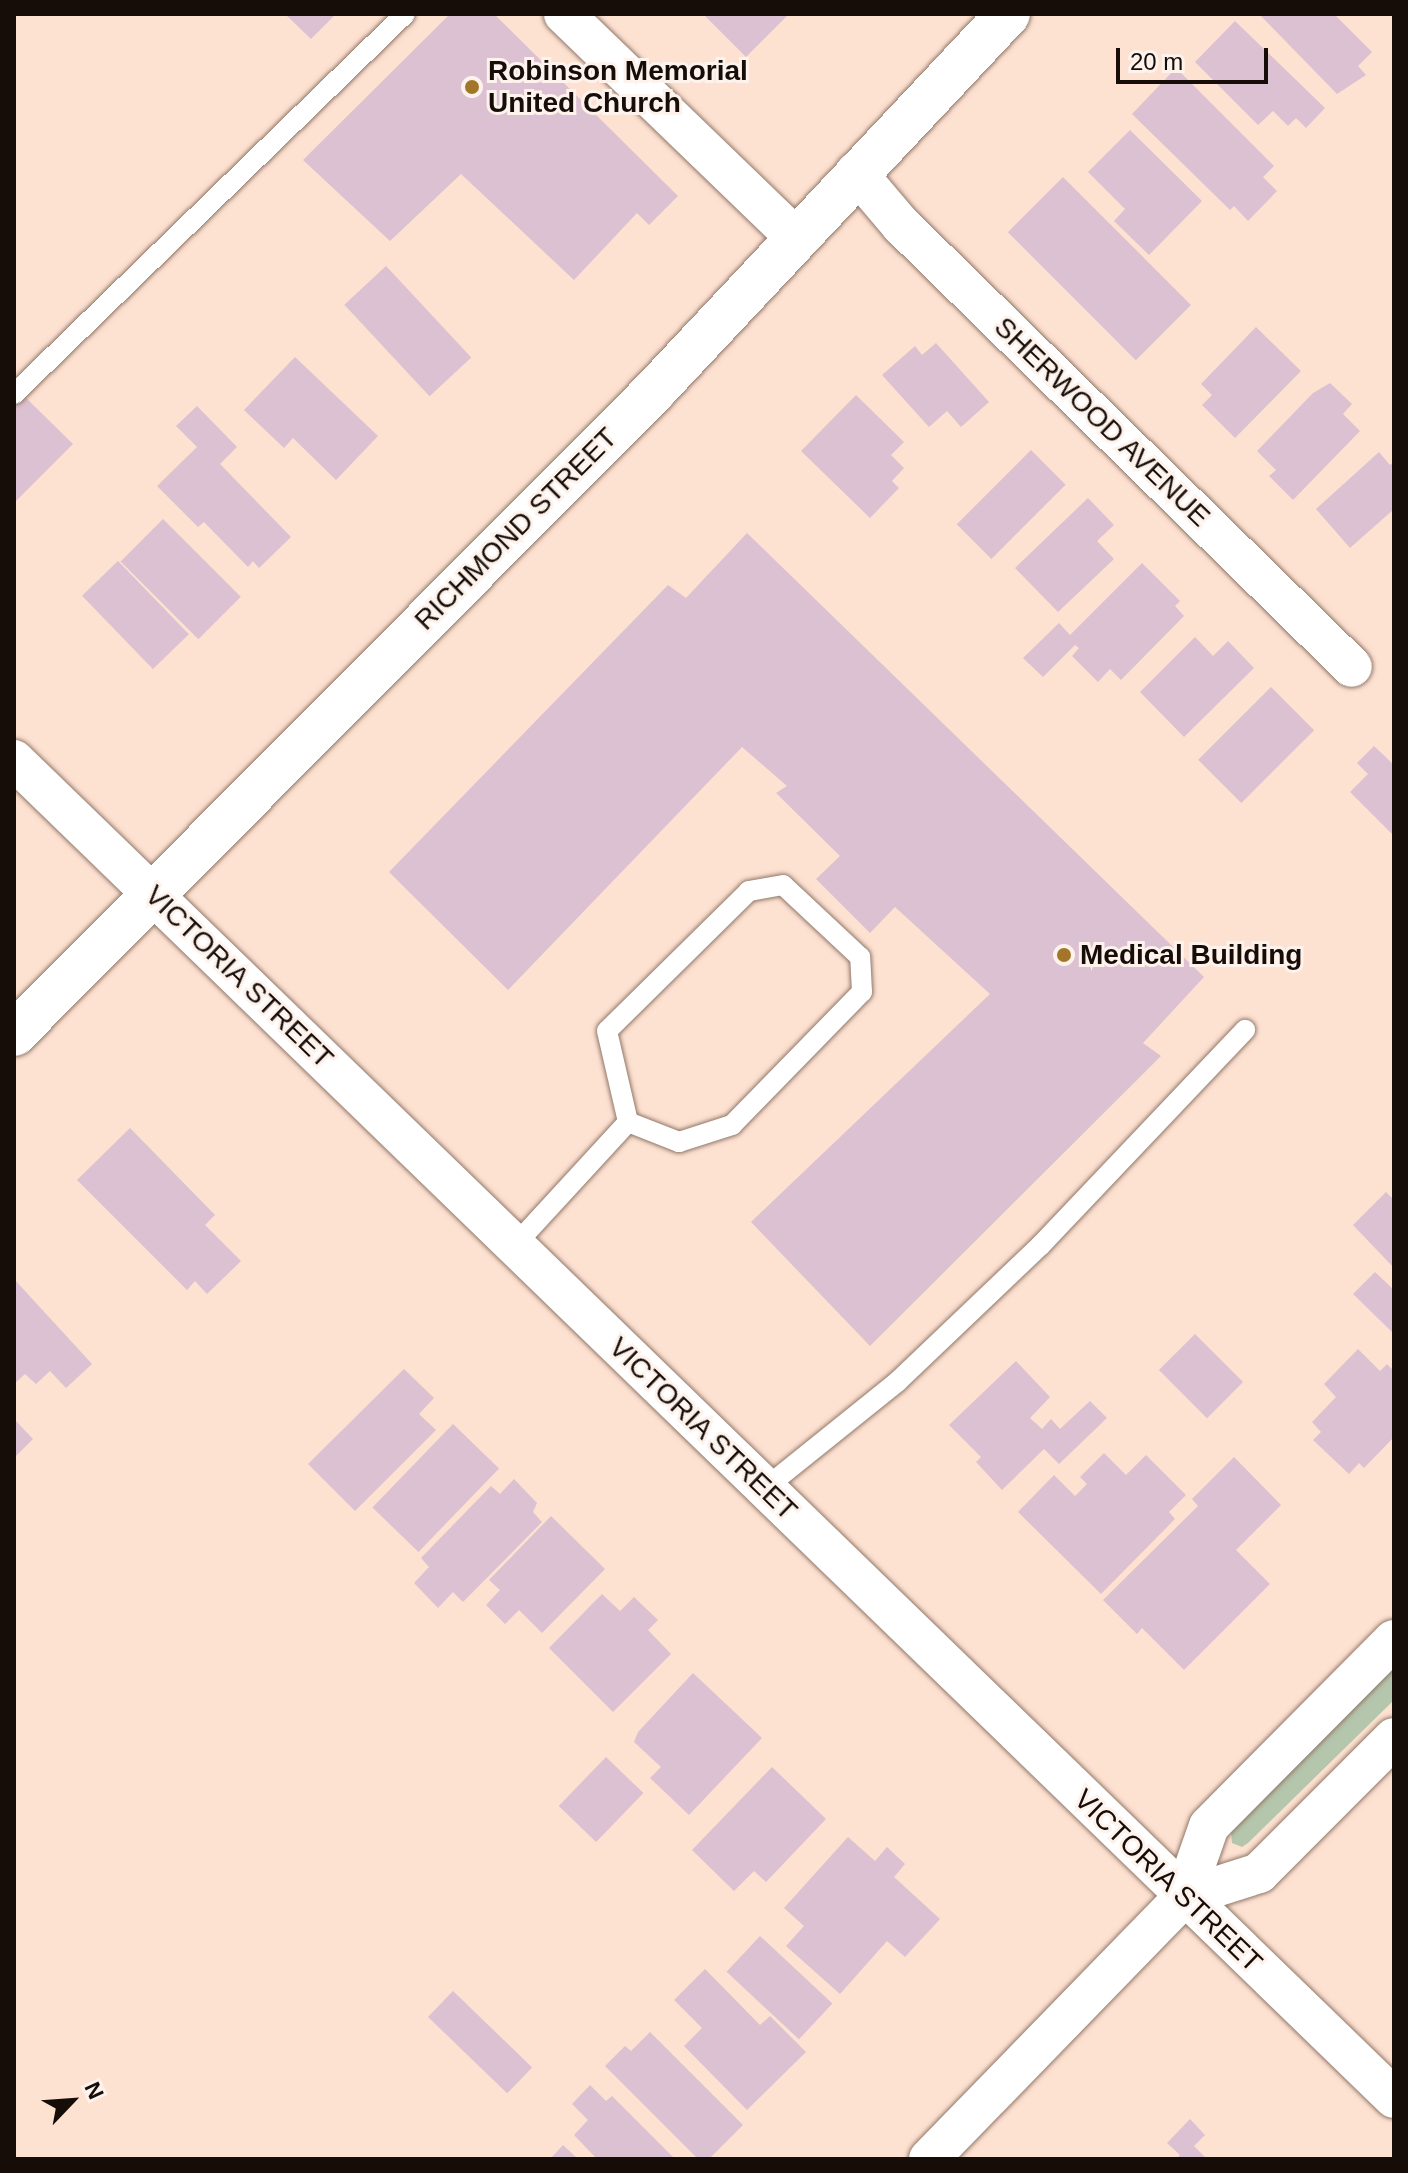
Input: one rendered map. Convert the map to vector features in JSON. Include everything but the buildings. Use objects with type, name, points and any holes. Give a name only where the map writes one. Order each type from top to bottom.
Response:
[{"type":"main road","name":"RICHMOND STREET","points":[[14,1034],[654,391],[794,236],[1008,14]]},
{"type":"street","points":[[564,14],[794,236]]},
{"type":"street","name":"SHERWOOD AVENUE","points":[[856,172],[901,225],[1352,667]]},
{"type":"street","name":"VICTORIA STREET","points":[[14,760],[1394,2098]]},
{"type":"street","points":[[929,2159],[1184,1897],[1209,1826],[1394,1640]]},
{"type":"street","points":[[1184,1897],[1259,1873],[1394,1738]]},
{"type":"lane","points":[[14,394],[405,14]]},
{"type":"lane","points":[[783,885],[860,957],[862,992],[732,1125],[679,1142],[628,1122],[607,1031],[749,891],[783,885]]},
{"type":"lane","points":[[764,1489],[897,1382],[1040,1246],[1245,1030]]},
{"type":"lane","points":[[515,1245],[628,1122]]},
{"type":"green space","points":[[1394,1666],[1394,1700],[1248,1843],[1242,1847],[1232,1843],[1231,1829]]},
{"type":"place","name":"Robinson Memorial United Church","points":[[472,87]]},
{"type":"place","name":"Medical Building","points":[[1064,955]]}]
